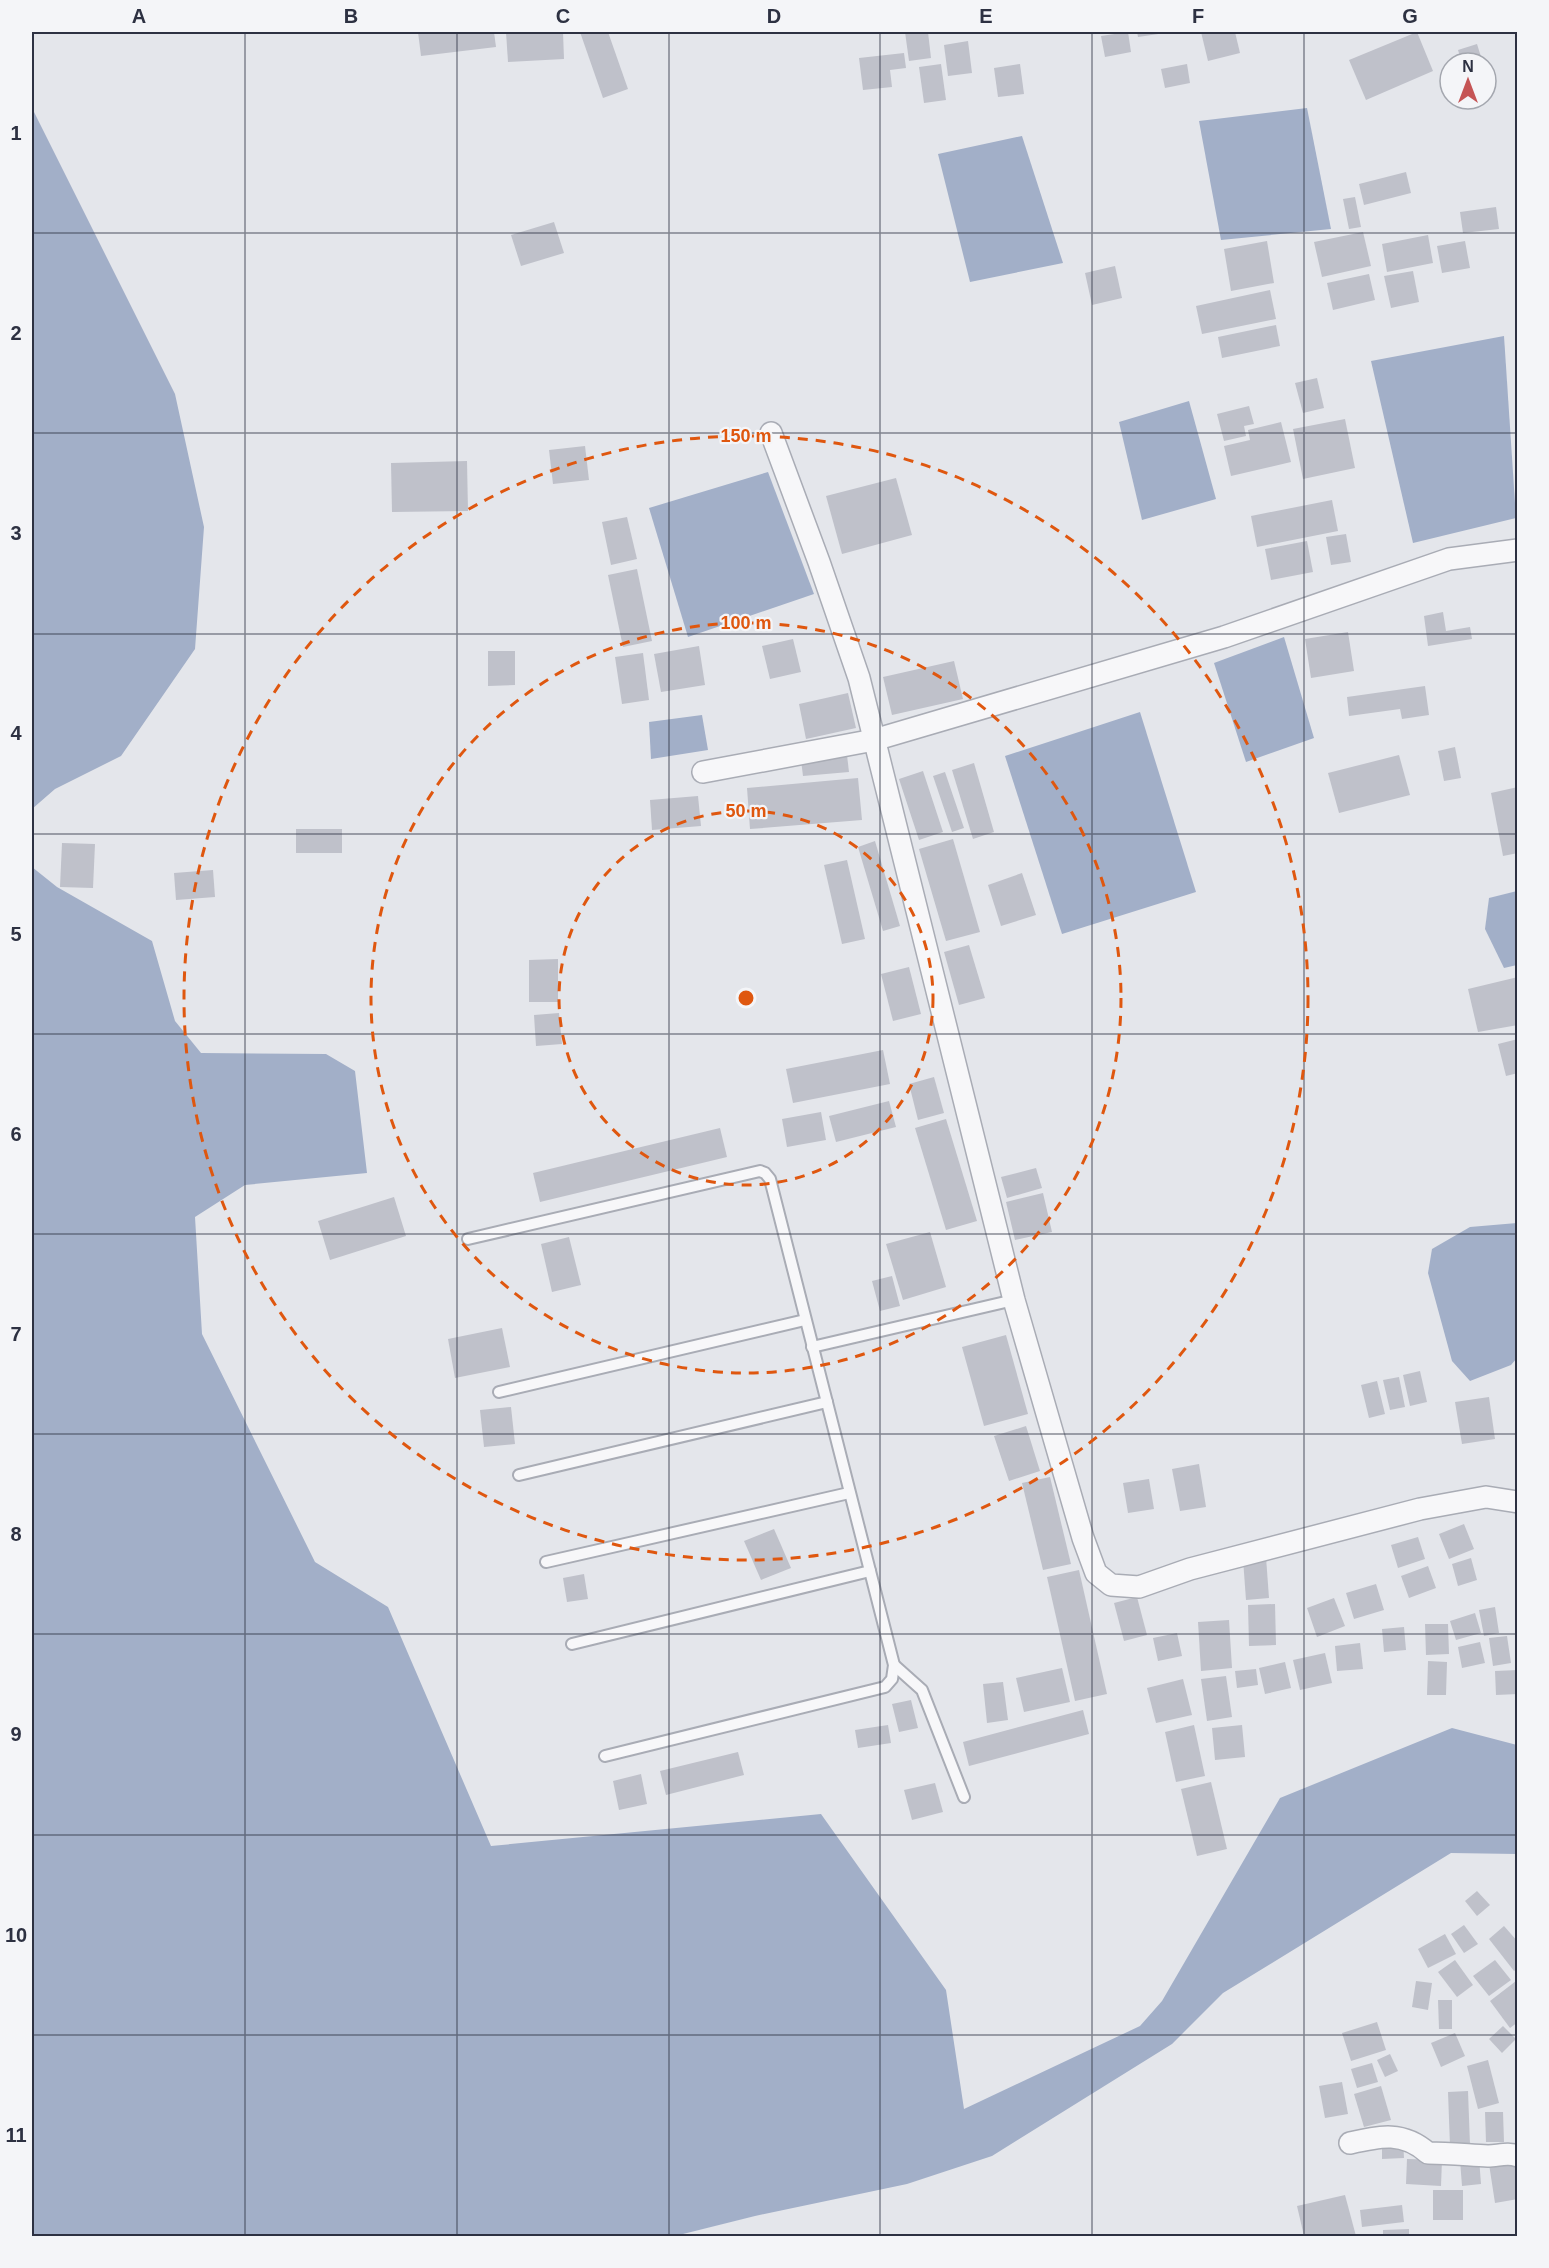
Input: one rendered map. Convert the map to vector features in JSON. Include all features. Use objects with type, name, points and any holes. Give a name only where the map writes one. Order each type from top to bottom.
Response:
[{"type":"street","points":[[771,433],[859,678],[1014,1300],[1083,1538],[1096,1573],[1111,1585],[1139,1587],[1190,1569],[1420,1509],[1486,1497],[1518,1502]]},
{"type":"street","points":[[703,772],[874,740],[1213,640],[1449,559],[1518,550]]},
{"type":"street","points":[[1350,2143],[1392,2137],[1416,2142],[1428,2153],[1518,2156]]},
{"type":"lane","points":[[468,1239],[760,1171],[770,1179],[894,1665],[892,1679],[885,1687],[605,1756]]},
{"type":"lane","points":[[812,1347],[1014,1300]]},
{"type":"lane","points":[[499,1392],[805,1320]]},
{"type":"lane","points":[[519,1475],[827,1402]]},
{"type":"lane","points":[[546,1562],[849,1493]]},
{"type":"lane","points":[[572,1644],[870,1571]]},
{"type":"lane","points":[[894,1665],[922,1690],[964,1797]]},
{"type":"water","points":[[32,108],[175,394],[204,527],[195,649],[121,756],[55,789],[32,809]]},
{"type":"water","points":[[1307,108],[1331,229],[1221,240],[1199,121]]},
{"type":"water","points":[[1022,136],[1063,263],[970,282],[938,154]]},
{"type":"water","points":[[1504,336],[1516,518],[1413,543],[1371,361]]},
{"type":"water","points":[[1189,401],[1216,499],[1142,520],[1119,422]]},
{"type":"water","points":[[768,472],[814,594],[688,637],[649,508]]},
{"type":"water","points":[[1284,637],[1314,738],[1246,762],[1214,663]]},
{"type":"water","points":[[1140,712],[1196,892],[1062,934],[1005,756]]},
{"type":"water","points":[[702,715],[708,750],[651,759],[649,722]]},
{"type":"water","points":[[32,867],[57,887],[152,941],[175,1021],[201,1053],[326,1054],[355,1071],[367,1173],[245,1185],[195,1217],[202,1334],[315,1562],[388,1607],[491,1846],[821,1814],[946,1990],[964,2109],[1140,2026],[1162,2001],[1280,1798],[1452,1728],[1517,1745],[1517,1854],[1451,1853],[1223,1993],[1172,2044],[992,2156],[907,2184],[755,2216],[675,2236],[32,2236]]},
{"type":"water","points":[[1517,891],[1517,965],[1504,968],[1485,929],[1489,898]]},
{"type":"water","points":[[1517,1223],[1517,1358],[1511,1365],[1470,1381],[1452,1361],[1428,1273],[1432,1249],[1470,1227]]},
{"type":"building","points":[[418,32],[494,32],[496,47],[421,56]]},
{"type":"building","points":[[506,32],[563,32],[564,59],[508,62]]},
{"type":"building","points":[[580,32],[608,32],[628,89],[603,98]]},
{"type":"building","points":[[905,32],[928,32],[931,58],[909,61]]},
{"type":"building","points":[[1128,32],[1131,52],[1105,57],[1101,36]]},
{"type":"building","points":[[1137,32],[1165,32],[1165,33],[1138,37]]},
{"type":"building","points":[[1201,32],[1235,32],[1240,53],[1208,61]]},
{"type":"building","points":[[1417,32],[1433,71],[1366,100],[1349,60]]},
{"type":"building","points":[[968,41],[972,73],[948,76],[944,45]]},
{"type":"building","points":[[1477,44],[1479,51],[1458,51]]},
{"type":"building","points":[[904,53],[906,68],[890,70],[892,87],[863,90],[859,58]]},
{"type":"building","points":[[941,64],[946,100],[924,103],[919,67]]},
{"type":"building","points":[[1020,64],[1024,94],[998,97],[994,68]]},
{"type":"building","points":[[1187,64],[1190,83],[1165,88],[1161,69]]},
{"type":"building","points":[[1406,172],[1411,193],[1364,205],[1359,184]]},
{"type":"building","points":[[1355,197],[1361,227],[1349,229],[1343,199]]},
{"type":"building","points":[[1496,207],[1499,229],[1463,233],[1460,212]]},
{"type":"building","points":[[554,222],[564,253],[521,266],[511,235]]},
{"type":"building","points":[[1363,232],[1371,266],[1322,277],[1314,242]]},
{"type":"building","points":[[1428,235],[1433,263],[1387,272],[1382,244]]},
{"type":"building","points":[[1267,241],[1274,283],[1231,291],[1224,249]]},
{"type":"building","points":[[1465,241],[1470,268],[1442,273],[1437,246]]},
{"type":"building","points":[[1115,266],[1122,298],[1092,305],[1085,273]]},
{"type":"building","points":[[1413,271],[1419,302],[1391,308],[1384,276]]},
{"type":"building","points":[[1369,274],[1375,300],[1333,310],[1327,283]]},
{"type":"building","points":[[1270,290],[1276,319],[1202,334],[1196,306]]},
{"type":"building","points":[[1276,325],[1280,346],[1222,358],[1218,337]]},
{"type":"building","points":[[1317,378],[1324,408],[1303,413],[1295,383]]},
{"type":"building","points":[[1249,406],[1254,424],[1244,426],[1246,436],[1224,441],[1217,414]]},
{"type":"building","points":[[1345,419],[1355,468],[1303,479],[1293,429]]},
{"type":"building","points":[[1281,422],[1291,462],[1231,476],[1224,446],[1250,440],[1248,430]]},
{"type":"building","points":[[585,446],[589,480],[553,484],[549,450]]},
{"type":"building","points":[[467,461],[468,511],[392,512],[391,463]]},
{"type":"building","points":[[896,478],[912,535],[842,554],[826,496]]},
{"type":"building","points":[[1332,500],[1338,531],[1257,547],[1251,516]]},
{"type":"building","points":[[627,517],[637,559],[611,565],[602,522]]},
{"type":"building","points":[[1346,534],[1351,562],[1331,565],[1326,537]]},
{"type":"building","points":[[1307,541],[1313,572],[1271,580],[1265,549]]},
{"type":"building","points":[[637,569],[652,641],[623,647],[608,575]]},
{"type":"building","points":[[1443,612],[1446,631],[1470,627],[1472,639],[1428,646],[1424,616]]},
{"type":"building","points":[[1348,632],[1354,671],[1311,678],[1305,639]]},
{"type":"building","points":[[793,639],[801,672],[770,679],[762,646]]},
{"type":"building","points":[[699,646],[705,685],[661,692],[654,654]]},
{"type":"building","points":[[488,651],[515,651],[515,685],[488,686]]},
{"type":"building","points":[[643,653],[649,700],[622,704],[615,657]]},
{"type":"building","points":[[954,661],[963,699],[892,715],[883,677]]},
{"type":"building","points":[[1425,686],[1429,715],[1402,719],[1400,709],[1349,716],[1347,697]]},
{"type":"building","points":[[848,693],[856,728],[806,739],[799,704]]},
{"type":"building","points":[[1455,747],[1461,778],[1444,781],[1438,751]]},
{"type":"building","points":[[847,755],[849,772],[803,776],[801,760]]},
{"type":"building","points":[[1399,755],[1410,795],[1339,813],[1328,773]]},
{"type":"building","points":[[974,763],[994,832],[973,839],[952,770]]},
{"type":"building","points":[[923,771],[943,832],[919,840],[899,779]]},
{"type":"building","points":[[945,772],[964,828],[952,832],[933,776]]},
{"type":"building","points":[[858,778],[862,820],[750,829],[747,788]]},
{"type":"building","points":[[1518,787],[1518,853],[1503,856],[1491,793]]},
{"type":"building","points":[[698,796],[701,826],[652,830],[650,800]]},
{"type":"building","points":[[296,829],[342,829],[342,853],[296,853]]},
{"type":"building","points":[[953,839],[980,932],[946,941],[919,849]]},
{"type":"building","points":[[875,841],[900,926],[883,931],[858,847]]},
{"type":"building","points":[[62,843],[95,844],[93,888],[60,887]]},
{"type":"building","points":[[847,860],[865,939],[842,944],[824,865]]},
{"type":"building","points":[[213,870],[215,897],[176,900],[174,873]]},
{"type":"building","points":[[1022,873],[1036,915],[1001,926],[988,885]]},
{"type":"building","points":[[969,945],[985,998],[959,1005],[944,952]]},
{"type":"building","points":[[558,959],[558,1002],[529,1002],[529,960]]},
{"type":"building","points":[[909,967],[921,1014],[893,1021],[881,974]]},
{"type":"building","points":[[1518,977],[1518,1025],[1478,1032],[1468,989]]},
{"type":"building","points":[[559,1013],[562,1044],[536,1046],[534,1015]]},
{"type":"building","points":[[1518,1039],[1518,1073],[1506,1076],[1498,1044]]},
{"type":"building","points":[[883,1050],[890,1084],[793,1103],[786,1069]]},
{"type":"building","points":[[934,1077],[944,1113],[918,1120],[909,1084]]},
{"type":"building","points":[[889,1101],[896,1127],[836,1142],[829,1116]]},
{"type":"building","points":[[821,1112],[826,1140],[787,1147],[782,1119]]},
{"type":"building","points":[[946,1119],[977,1221],[946,1230],[915,1128]]},
{"type":"building","points":[[720,1128],[727,1157],[540,1202],[533,1173]]},
{"type":"building","points":[[1036,1168],[1042,1188],[1007,1198],[1001,1177]]},
{"type":"building","points":[[1043,1193],[1052,1232],[1015,1240],[1006,1202]]},
{"type":"building","points":[[394,1197],[406,1236],[330,1260],[318,1221]]},
{"type":"building","points":[[930,1232],[946,1287],[903,1300],[886,1244]]},
{"type":"building","points":[[569,1237],[581,1285],[552,1292],[541,1244]]},
{"type":"building","points":[[892,1276],[900,1306],[880,1311],[872,1281]]},
{"type":"building","points":[[502,1328],[510,1367],[455,1378],[448,1339]]},
{"type":"building","points":[[1006,1335],[1028,1414],[984,1426],[962,1347]]},
{"type":"building","points":[[1420,1371],[1427,1402],[1410,1406],[1403,1375]]},
{"type":"building","points":[[1399,1377],[1405,1407],[1390,1410],[1383,1380]]},
{"type":"building","points":[[1377,1381],[1385,1414],[1369,1418],[1361,1385]]},
{"type":"building","points":[[1489,1397],[1495,1439],[1462,1444],[1455,1402]]},
{"type":"building","points":[[511,1407],[515,1444],[484,1447],[480,1410]]},
{"type":"building","points":[[1026,1426],[1040,1471],[1009,1481],[994,1436]]},
{"type":"building","points":[[1199,1464],[1206,1507],[1180,1511],[1172,1469]]},
{"type":"building","points":[[1050,1477],[1071,1564],[1043,1570],[1022,1483]]},
{"type":"building","points":[[1149,1479],[1154,1509],[1128,1513],[1123,1483]]},
{"type":"building","points":[[1464,1524],[1474,1549],[1449,1559],[1439,1534]]},
{"type":"building","points":[[774,1529],[791,1568],[761,1580],[744,1541]]},
{"type":"building","points":[[1418,1537],[1425,1559],[1398,1568],[1391,1545]]},
{"type":"building","points":[[1266,1557],[1269,1598],[1246,1600],[1243,1559]]},
{"type":"building","points":[[1471,1558],[1477,1580],[1458,1586],[1452,1564]]},
{"type":"building","points":[[1428,1566],[1436,1588],[1409,1598],[1401,1576]]},
{"type":"building","points":[[1079,1570],[1107,1694],[1075,1701],[1047,1577]]},
{"type":"building","points":[[584,1574],[588,1599],[567,1602],[563,1578]]},
{"type":"building","points":[[1376,1584],[1384,1610],[1354,1619],[1346,1593]]},
{"type":"building","points":[[1137,1597],[1147,1635],[1124,1641],[1114,1603]]},
{"type":"building","points":[[1334,1598],[1345,1626],[1317,1637],[1307,1608]]},
{"type":"building","points":[[1275,1604],[1276,1645],[1249,1646],[1248,1605]]},
{"type":"building","points":[[1495,1607],[1499,1633],[1484,1636],[1479,1610]]},
{"type":"building","points":[[1475,1613],[1481,1633],[1456,1640],[1450,1621]]},
{"type":"building","points":[[1229,1620],[1232,1668],[1201,1671],[1198,1622]]},
{"type":"building","points":[[1425,1624],[1448,1624],[1449,1654],[1426,1655]]},
{"type":"building","points":[[1404,1627],[1406,1650],[1384,1652],[1382,1629]]},
{"type":"building","points":[[1177,1633],[1182,1656],[1158,1661],[1153,1638]]},
{"type":"building","points":[[1507,1636],[1511,1663],[1493,1666],[1489,1638]]},
{"type":"building","points":[[1480,1642],[1485,1663],[1462,1668],[1458,1647]]},
{"type":"building","points":[[1360,1643],[1363,1669],[1337,1671],[1335,1646]]},
{"type":"building","points":[[1325,1653],[1332,1683],[1300,1690],[1293,1660]]},
{"type":"building","points":[[1428,1661],[1447,1662],[1446,1695],[1427,1695]]},
{"type":"building","points":[[1285,1662],[1291,1688],[1265,1694],[1259,1668]]},
{"type":"building","points":[[1062,1668],[1070,1702],[1024,1712],[1016,1678]]},
{"type":"building","points":[[1256,1669],[1258,1685],[1237,1688],[1235,1671]]},
{"type":"building","points":[[1518,1670],[1518,1694],[1496,1695],[1495,1671]]},
{"type":"building","points":[[1226,1676],[1232,1717],[1207,1721],[1201,1679]]},
{"type":"building","points":[[1183,1679],[1192,1715],[1156,1723],[1147,1688]]},
{"type":"building","points":[[1003,1682],[1008,1720],[987,1723],[983,1684]]},
{"type":"building","points":[[911,1700],[918,1728],[899,1732],[892,1704]]},
{"type":"building","points":[[1083,1710],[1089,1734],[969,1766],[963,1742]]},
{"type":"building","points":[[888,1725],[891,1743],[858,1748],[855,1730]]},
{"type":"building","points":[[1194,1725],[1205,1776],[1176,1782],[1165,1732]]},
{"type":"building","points":[[1242,1725],[1245,1757],[1215,1760],[1212,1728]]},
{"type":"building","points":[[738,1752],[744,1775],[666,1795],[660,1771]]},
{"type":"building","points":[[641,1774],[647,1804],[619,1810],[613,1781]]},
{"type":"building","points":[[1211,1782],[1227,1849],[1197,1856],[1181,1789]]},
{"type":"building","points":[[935,1783],[943,1812],[912,1820],[904,1790]]},
{"type":"building","points":[[1477,1891],[1490,1905],[1477,1916],[1465,1901]]},
{"type":"building","points":[[1464,1925],[1478,1944],[1464,1953],[1451,1934]]},
{"type":"building","points":[[1504,1926],[1518,1942],[1518,1968],[1514,1971],[1489,1939]]},
{"type":"building","points":[[1445,1934],[1456,1954],[1428,1968],[1418,1949]]},
{"type":"building","points":[[1455,1960],[1473,1985],[1457,1997],[1438,1972]]},
{"type":"building","points":[[1495,1960],[1511,1980],[1489,1996],[1473,1976]]},
{"type":"building","points":[[1416,1981],[1432,1983],[1428,2010],[1412,2007]]},
{"type":"building","points":[[1516,1981],[1518,1984],[1518,2022],[1510,2028],[1490,2001]]},
{"type":"building","points":[[1438,2000],[1452,2000],[1452,2029],[1439,2029]]},
{"type":"building","points":[[1377,2022],[1386,2050],[1351,2061],[1342,2033]]},
{"type":"building","points":[[1503,2026],[1516,2039],[1502,2053],[1489,2039]]},
{"type":"building","points":[[1455,2033],[1465,2056],[1441,2067],[1431,2043]]},
{"type":"building","points":[[1390,2054],[1398,2071],[1385,2077],[1377,2060]]},
{"type":"building","points":[[1488,2060],[1499,2103],[1478,2109],[1467,2066]]},
{"type":"building","points":[[1372,2063],[1378,2082],[1357,2088],[1351,2069]]},
{"type":"building","points":[[1342,2082],[1348,2114],[1325,2118],[1319,2086]]},
{"type":"building","points":[[1381,2086],[1391,2120],[1364,2127],[1354,2094]]},
{"type":"building","points":[[1468,2091],[1470,2145],[1450,2146],[1448,2092]]},
{"type":"building","points":[[1485,2112],[1503,2112],[1504,2142],[1486,2142]]},
{"type":"building","points":[[1382,2140],[1403,2140],[1404,2158],[1382,2159]]},
{"type":"building","points":[[1479,2158],[1481,2184],[1462,2186],[1460,2160]]},
{"type":"building","points":[[1407,2159],[1442,2160],[1441,2186],[1406,2184]]},
{"type":"building","points":[[1518,2160],[1518,2199],[1495,2203],[1489,2164]]},
{"type":"building","points":[[1433,2190],[1463,2190],[1463,2220],[1433,2220]]},
{"type":"building","points":[[1345,2195],[1356,2236],[1304,2236],[1297,2206]]},
{"type":"building","points":[[1402,2205],[1404,2222],[1362,2227],[1360,2210]]},
{"type":"building","points":[[1409,2229],[1409,2236],[1383,2236],[1383,2230]]}]
